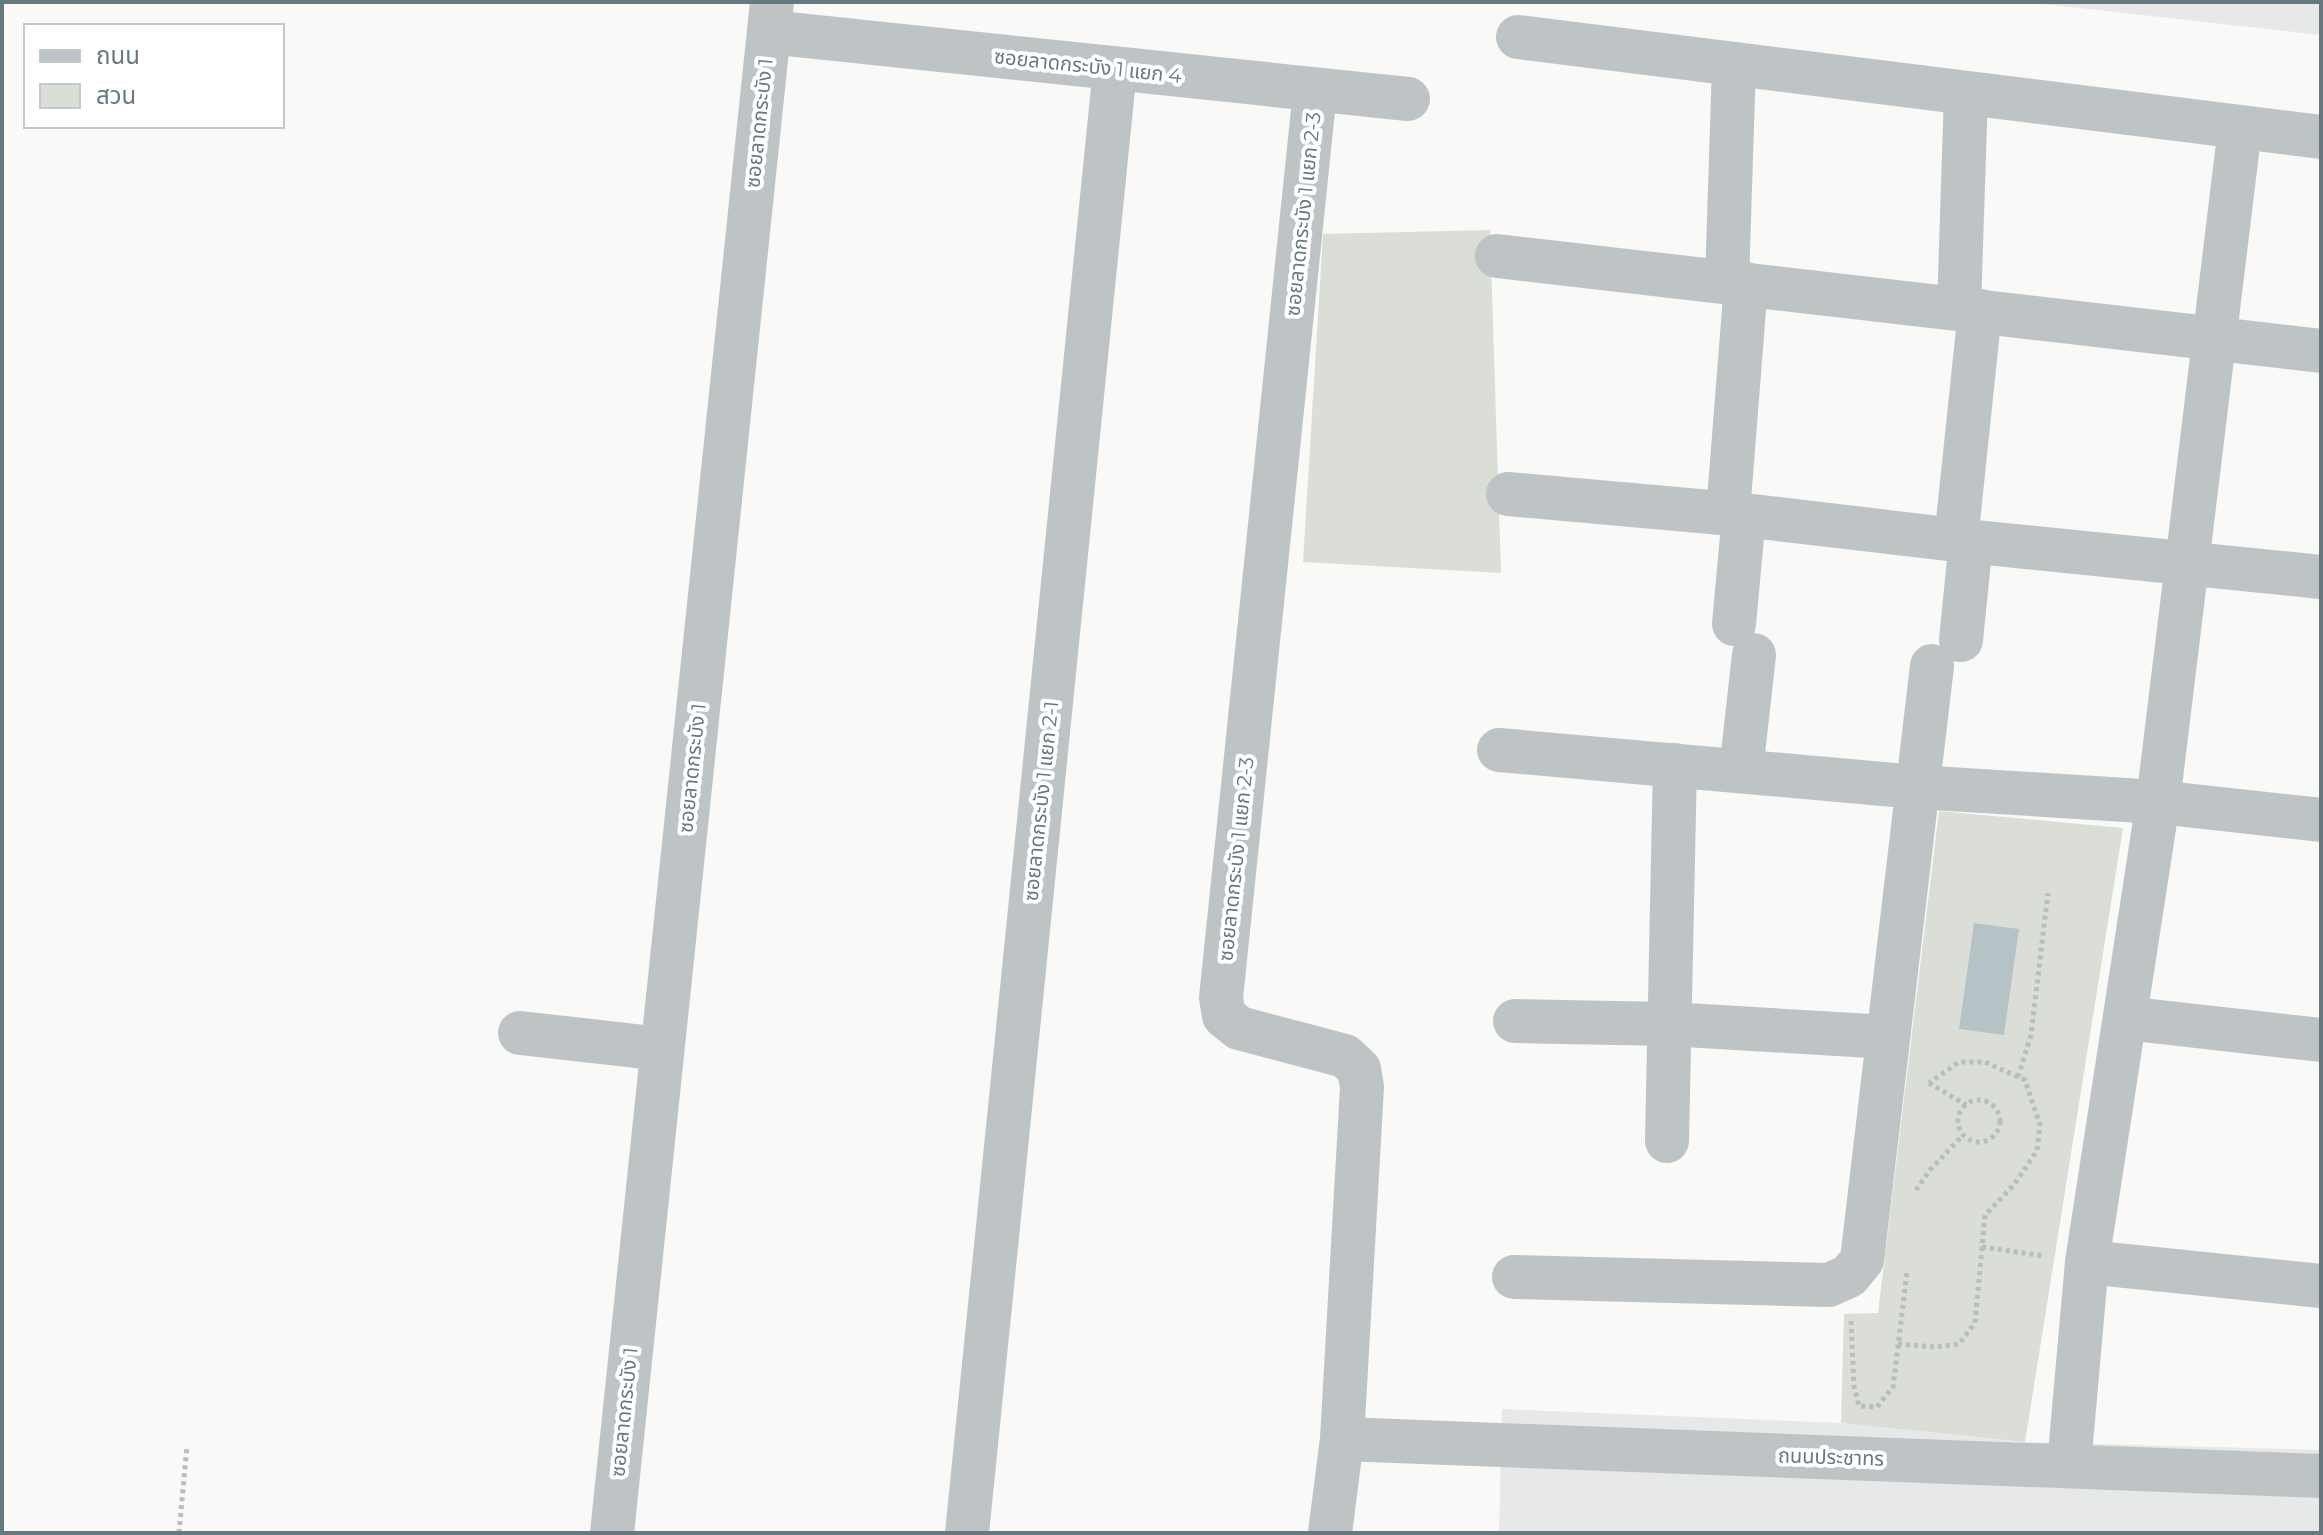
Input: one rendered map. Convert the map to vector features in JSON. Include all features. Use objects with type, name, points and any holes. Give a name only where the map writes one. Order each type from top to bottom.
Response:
[{"type":"street","name":"ซอยลาดกระบัง 1 แยก 4","points":[[770,17],[1115,69],[1408,99]]},
{"type":"street","name":"ซอยลาดกระบัง 1","points":[[612,1533],[770,17]]},
{"type":"street","points":[[1518,37],[2321,137]]},
{"type":"street","points":[[1734,64],[1736,514],[1744,640],[1741,771]]},
{"type":"street","name":"ซอยลาดกระบัง 1 แยก 2-1","points":[[967,1533],[1115,69]]},
{"type":"street","name":"ซอยลาดกระบัง 1 แยก 2-3","points":[[1315,91],[1221,998],[1224,1016],[1239,1028],[1345,1056],[1359,1069],[1362,1087],[1342,1439],[1330,1533]]},
{"type":"street","points":[[1514,1277],[1829,1285],[1849,1276],[1862,1260],[1917,787],[1947,653],[1963,541],[1969,310],[1966,93]]},
{"type":"street","points":[[2069,1465],[2087,1262],[2158,802],[2240,128]]},
{"type":"street","points":[[1497,256],[2321,351]]},
{"type":"street","points":[[1508,494],[1736,514],[1963,541],[2321,577]]},
{"type":"street","points":[[1499,750],[1917,787],[2158,802],[2321,820]]},
{"type":"street","points":[[1667,1141],[1675,765]]},
{"type":"street","points":[[2125,1018],[2321,1040]]},
{"type":"street","points":[[1515,1021],[1669,1024],[1887,1037]]},
{"type":"street","points":[[520,1033],[662,1049]]},
{"type":"street","points":[[2087,1262],[2321,1286]]},
{"type":"street","name":"ถนนประชาทร","points":[[1342,1439],[2321,1476]]},
{"type":"path","points":[[2018,1077],[2031,1035],[2048,893]]},
{"type":"path","points":[[1898,1344],[1935,1347],[1959,1344],[1975,1323],[1985,1215],[2013,1186],[2037,1151],[2040,1125],[2025,1080],[1985,1062],[1959,1062],[1928,1083]]},
{"type":"path","points":[[1971,1101],[1991,1104],[1999,1116],[1998,1130],[1982,1142],[1968,1140],[1957,1123],[1961,1110],[1971,1101]]},
{"type":"path","points":[[1982,1247],[2087,1262]]},
{"type":"path","points":[[179,1533],[187,1446]]},
{"type":"shaded area","points":[[2026,2],[2321,2],[2321,35]]},
{"type":"shaded area","points":[[1974,923],[2019,929],[2004,1035],[1959,1029]]},
{"type":"shaded area","points":[[1502,1409],[1841,1423],[2025,1442],[2321,1450],[2321,1533],[1499,1533]]},
{"type":"green space","points":[[1490,230],[1501,573],[1303,562],[1323,234]]},
{"type":"green space","points":[[1939,811],[2123,828],[2025,1442],[1841,1423],[1844,1314],[1878,1313]]}]
